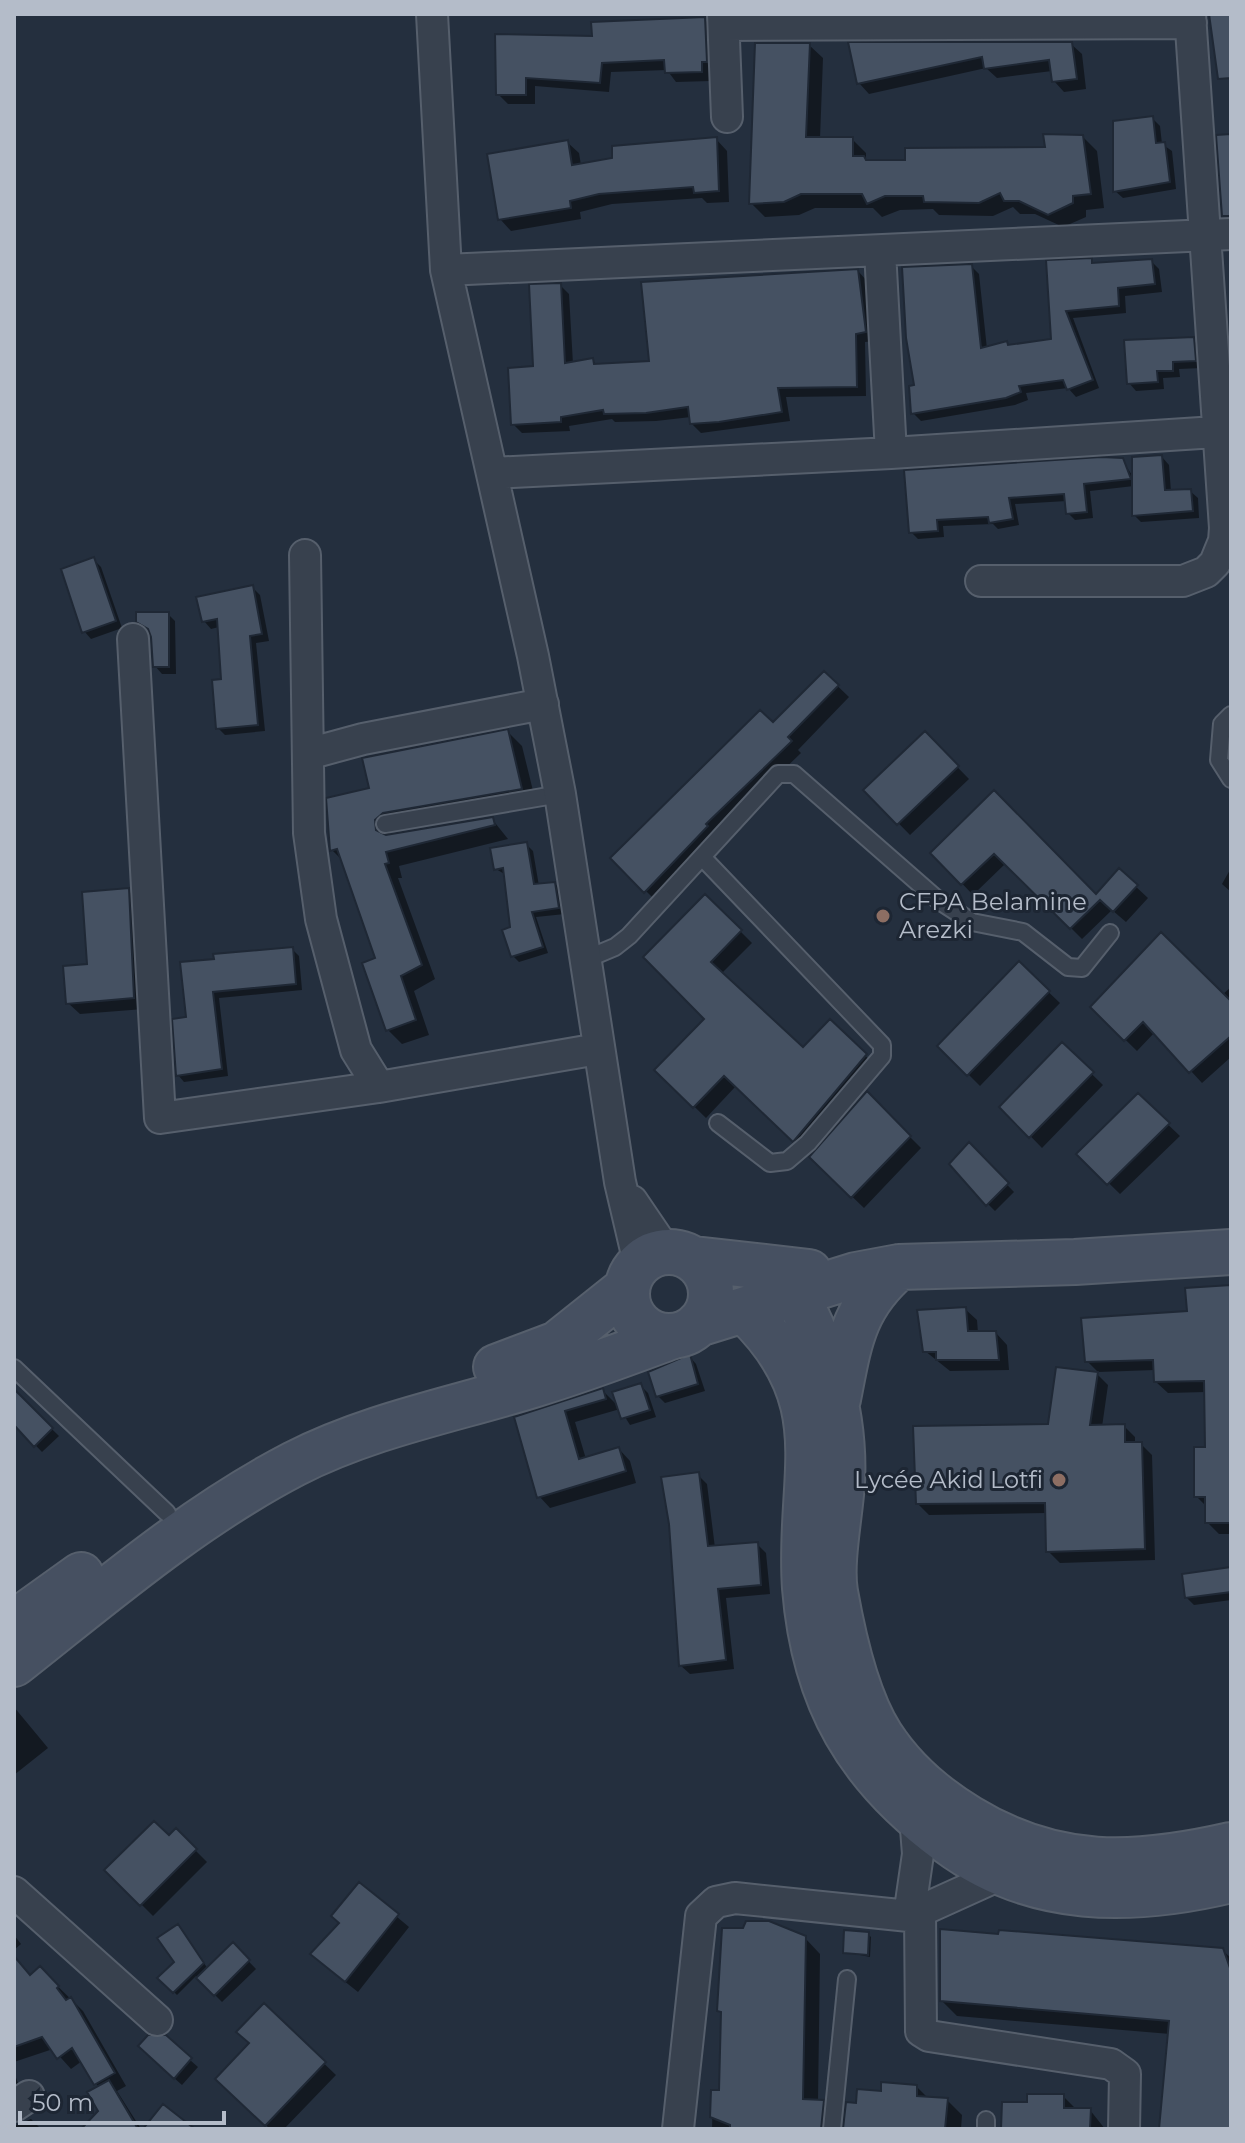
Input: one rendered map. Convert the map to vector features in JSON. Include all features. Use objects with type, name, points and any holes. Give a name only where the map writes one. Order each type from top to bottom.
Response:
[{"type":"main road","points":[[14,1623],[167,1513],[251,1458],[324,1421],[380,1399],[541,1352],[595,1318],[656,1266],[790,1282],[899,1267],[1075,1262],[1231,1252]]},
{"type":"main road","points":[[656,1266],[711,1283],[707,1313],[686,1330],[658,1335],[633,1318],[656,1266]]},
{"type":"main road","points":[[837,1406],[849,1344],[861,1307],[877,1285],[899,1267]]},
{"type":"main road","points":[[14,1664],[154,1553],[226,1503],[296,1463],[400,1424],[535,1385],[745,1311],[790,1282]]},
{"type":"main road","points":[[790,1282],[825,1362],[837,1406],[842,1478],[834,1588],[862,1692],[880,1734],[910,1772],[948,1806],[996,1835],[1046,1855],[1101,1861],[1161,1860],[1231,1845]]},
{"type":"main road","points":[[745,1311],[787,1360],[807,1411],[811,1451],[805,1587],[815,1644],[832,1707],[856,1752],[884,1789],[974,1861],[1062,1893],[1168,1893],[1231,1880]]},
{"type":"street","points":[[432,14],[446,270],[543,704],[560,794],[620,1182],[656,1266]]},
{"type":"street","points":[[727,117],[723,19],[1191,19],[1219,234],[1226,431],[1224,541],[1215,563],[1206,572],[1183,581],[981,581]]},
{"type":"street","points":[[446,270],[1219,234]]},
{"type":"street","points":[[880,251],[891,453]]},
{"type":"street","points":[[492,473],[891,453],[1226,431]]},
{"type":"street","points":[[305,555],[309,833],[321,919],[356,1050],[379,1087]]},
{"type":"street","points":[[133,639],[160,1118],[379,1087],[598,1049]]},
{"type":"street","points":[[308,754],[363,739],[543,704]]},
{"type":"street","points":[[915,1816],[918,1854],[914,1913],[921,2031],[929,2036],[1111,2064],[1125,2074],[1124,2129]]},
{"type":"street","points":[[678,2129],[701,1916],[716,1902],[735,1898],[914,1913],[1004,1873]]},
{"type":"street","points":[[14,1892],[157,2020]]},
{"type":"lane","points":[[1231,715],[1222,724],[1219,760],[1231,779]]},
{"type":"lane","points":[[584,960],[615,947],[629,936],[778,774],[786,772],[794,774],[938,900],[972,922],[1023,932],[1068,967],[1082,968],[1110,933]]},
{"type":"lane","points":[[385,824],[560,794]]},
{"type":"lane","points":[[702,857],[882,1045],[882,1056],[808,1143],[787,1161],[770,1163],[718,1123]]},
{"type":"lane","points":[[14,1368],[167,1513]]},
{"type":"lane","points":[[832,2129],[847,1979]]},
{"type":"building","points":[[1209,14],[1231,14],[1231,78],[1218,79]]},
{"type":"building","points":[[705,17],[707,62],[702,62],[702,72],[665,73],[664,60],[602,63],[600,83],[526,78],[526,95],[496,95],[495,34],[592,36],[591,22]]},
{"type":"building","points":[[848,42],[1072,42],[1077,79],[1052,82],[1049,60],[984,69],[982,57],[857,84]]},
{"type":"building","points":[[755,43],[810,43],[806,137],[853,137],[853,156],[864,156],[866,160],[905,160],[905,148],[1045,147],[1043,134],[1083,135],[1091,194],[1073,196],[1073,203],[1048,215],[1019,201],[1004,201],[1000,193],[979,203],[924,202],[923,196],[885,196],[867,204],[862,194],[801,194],[784,202],[749,204]]},
{"type":"building","points":[[1153,116],[1156,143],[1165,142],[1170,182],[1113,192],[1113,121]]},
{"type":"building","points":[[1231,134],[1231,216],[1222,216],[1216,135]]},
{"type":"building","points":[[717,137],[719,191],[694,193],[693,187],[599,194],[570,201],[571,208],[498,220],[487,154],[568,140],[572,165],[612,158],[612,146]]},
{"type":"building","points":[[1092,258],[1092,263],[1152,259],[1155,284],[1118,288],[1119,306],[1066,311],[1093,380],[1067,390],[1063,380],[1019,386],[1021,392],[1006,398],[911,414],[909,386],[914,385],[906,338],[902,267],[972,264],[981,348],[1007,341],[1008,345],[1051,339],[1046,260]]},
{"type":"building","points":[[858,269],[866,332],[856,334],[857,387],[778,388],[782,412],[719,422],[690,424],[688,407],[646,413],[604,414],[603,410],[561,417],[561,422],[511,425],[508,368],[533,366],[529,284],[561,283],[565,363],[593,358],[594,364],[649,361],[641,282]]},
{"type":"building","points":[[1194,337],[1196,361],[1173,362],[1173,371],[1157,371],[1158,382],[1127,384],[1124,340]]},
{"type":"building","points":[[1162,455],[1165,490],[1191,489],[1193,511],[1132,516],[1132,457]]},
{"type":"building","points":[[1123,458],[1131,479],[1084,484],[1087,512],[1066,514],[1064,494],[1009,498],[1013,519],[989,523],[988,517],[937,520],[938,531],[909,533],[904,470]]},
{"type":"building","points":[[94,557],[116,621],[82,633],[61,569]]},
{"type":"building","points":[[253,585],[262,634],[250,636],[258,725],[216,729],[212,680],[221,679],[217,619],[202,622],[196,597]]},
{"type":"building","points":[[136,612],[169,612],[169,667],[153,667],[151,637],[148,629],[136,622]]},
{"type":"building","points":[[824,671],[839,685],[788,737],[792,741],[706,824],[708,826],[644,893],[610,858],[760,710],[773,722]]},
{"type":"building","points":[[508,729],[522,789],[383,813],[375,820],[376,830],[386,835],[493,817],[495,825],[386,852],[389,863],[385,864],[422,965],[401,976],[416,1020],[386,1031],[362,963],[375,958],[337,849],[330,851],[326,798],[369,788],[362,758]]},
{"type":"building","points":[[925,731],[959,766],[897,825],[863,790]]},
{"type":"building","points":[[994,790],[1096,894],[1119,868],[1138,885],[1113,912],[1100,900],[1070,929],[994,854],[961,885],[930,853]]},
{"type":"building","points":[[527,842],[534,884],[555,882],[559,908],[532,912],[543,947],[511,957],[502,930],[510,927],[503,868],[494,870],[490,848]]},
{"type":"building","points":[[129,888],[134,998],[66,1004],[63,966],[87,964],[82,892]]},
{"type":"building","points":[[705,894],[742,930],[711,962],[803,1047],[830,1019],[867,1054],[793,1142],[724,1076],[693,1108],[654,1070],[704,1019],[643,957]]},
{"type":"building","points":[[1161,932],[1231,1001],[1231,1036],[1189,1073],[1143,1022],[1124,1041],[1090,1007]]},
{"type":"building","points":[[293,947],[296,984],[213,992],[222,1069],[176,1076],[172,1019],[186,1017],[180,962],[214,959],[213,954]]},
{"type":"building","points":[[1019,961],[1050,991],[967,1076],[937,1046]]},
{"type":"building","points":[[1062,1042],[1094,1072],[1029,1138],[999,1107]]},
{"type":"building","points":[[867,1091],[911,1136],[851,1198],[809,1157]]},
{"type":"building","points":[[1138,1093],[1170,1123],[1107,1185],[1076,1154]]},
{"type":"building","points":[[969,1142],[1009,1183],[986,1206],[949,1164]]},
{"type":"building","points":[[1231,1285],[1231,1523],[1205,1523],[1205,1497],[1194,1497],[1194,1447],[1205,1447],[1204,1381],[1154,1382],[1153,1360],[1085,1362],[1081,1318],[1187,1311],[1185,1288]]},
{"type":"building","points":[[966,1307],[968,1331],[996,1331],[999,1360],[936,1360],[936,1352],[923,1352],[917,1310]]},
{"type":"building","points":[[690,1354],[698,1384],[656,1397],[648,1372]]},
{"type":"building","points":[[1056,1367],[1098,1372],[1090,1425],[1125,1424],[1125,1442],[1142,1442],[1145,1549],[1046,1552],[1045,1503],[916,1504],[913,1426],[1048,1424]]},
{"type":"building","points":[[641,1383],[650,1410],[621,1419],[612,1392]]},
{"type":"building","points":[[603,1388],[606,1399],[565,1411],[579,1459],[619,1447],[626,1471],[537,1498],[514,1417]]},
{"type":"building","points":[[14,1389],[53,1428],[34,1447],[14,1425]]},
{"type":"building","points":[[699,1472],[708,1546],[758,1542],[761,1585],[718,1589],[726,1660],[679,1666],[669,1524],[661,1477]]},
{"type":"building","points":[[1231,1567],[1231,1592],[1185,1598],[1182,1574]]},
{"type":"building","points":[[154,1821],[169,1835],[176,1828],[197,1849],[140,1906],[104,1870]]},
{"type":"building","points":[[359,1882],[399,1914],[345,1982],[310,1954],[339,1923],[331,1916]]},
{"type":"building","points":[[746,1921],[769,1921],[806,1936],[803,2099],[824,2100],[821,2129],[730,2129],[730,2125],[710,2117],[711,2090],[719,2090],[721,2012],[717,2011],[722,1928],[743,1928]]},
{"type":"building","points":[[178,1924],[204,1963],[173,1993],[157,1978],[174,1962],[157,1938]]},
{"type":"building","points":[[940,1929],[998,1934],[999,1930],[1223,1948],[1231,1971],[1231,2129],[1159,2129],[1169,2021],[940,2001]]},
{"type":"building","points":[[844,1930],[869,1932],[868,1955],[843,1953]]},
{"type":"building","points":[[233,1942],[250,1960],[214,1996],[196,1978]]},
{"type":"building","points":[[14,1956],[30,1975],[40,1966],[59,1986],[57,1988],[66,2000],[71,1997],[115,2073],[94,2085],[72,2048],[57,2059],[42,2037],[14,2047]]},
{"type":"building","points":[[264,2003],[326,2062],[265,2126],[215,2079],[249,2043],[236,2032]]},
{"type":"building","points":[[148,2035],[166,2035],[192,2058],[174,2079],[138,2046]]},
{"type":"building","points":[[109,2080],[138,2129],[81,2129],[98,2111],[87,2092]]},
{"type":"building","points":[[881,2082],[917,2085],[917,2096],[948,2098],[945,2129],[843,2129],[846,2102],[856,2103],[857,2089],[881,2091]]},
{"type":"building","points":[[1027,2094],[1064,2094],[1064,2108],[1091,2108],[1090,2129],[1001,2129],[1002,2102],[1027,2102]]},
{"type":"building","points":[[163,2104],[195,2129],[143,2129]]},
{"type":"place","name":"CFPA Belamine Arezki","points":[[883,916]]},
{"type":"place","name":"Lycée Akid Lotfi","points":[[1059,1480]]}]
